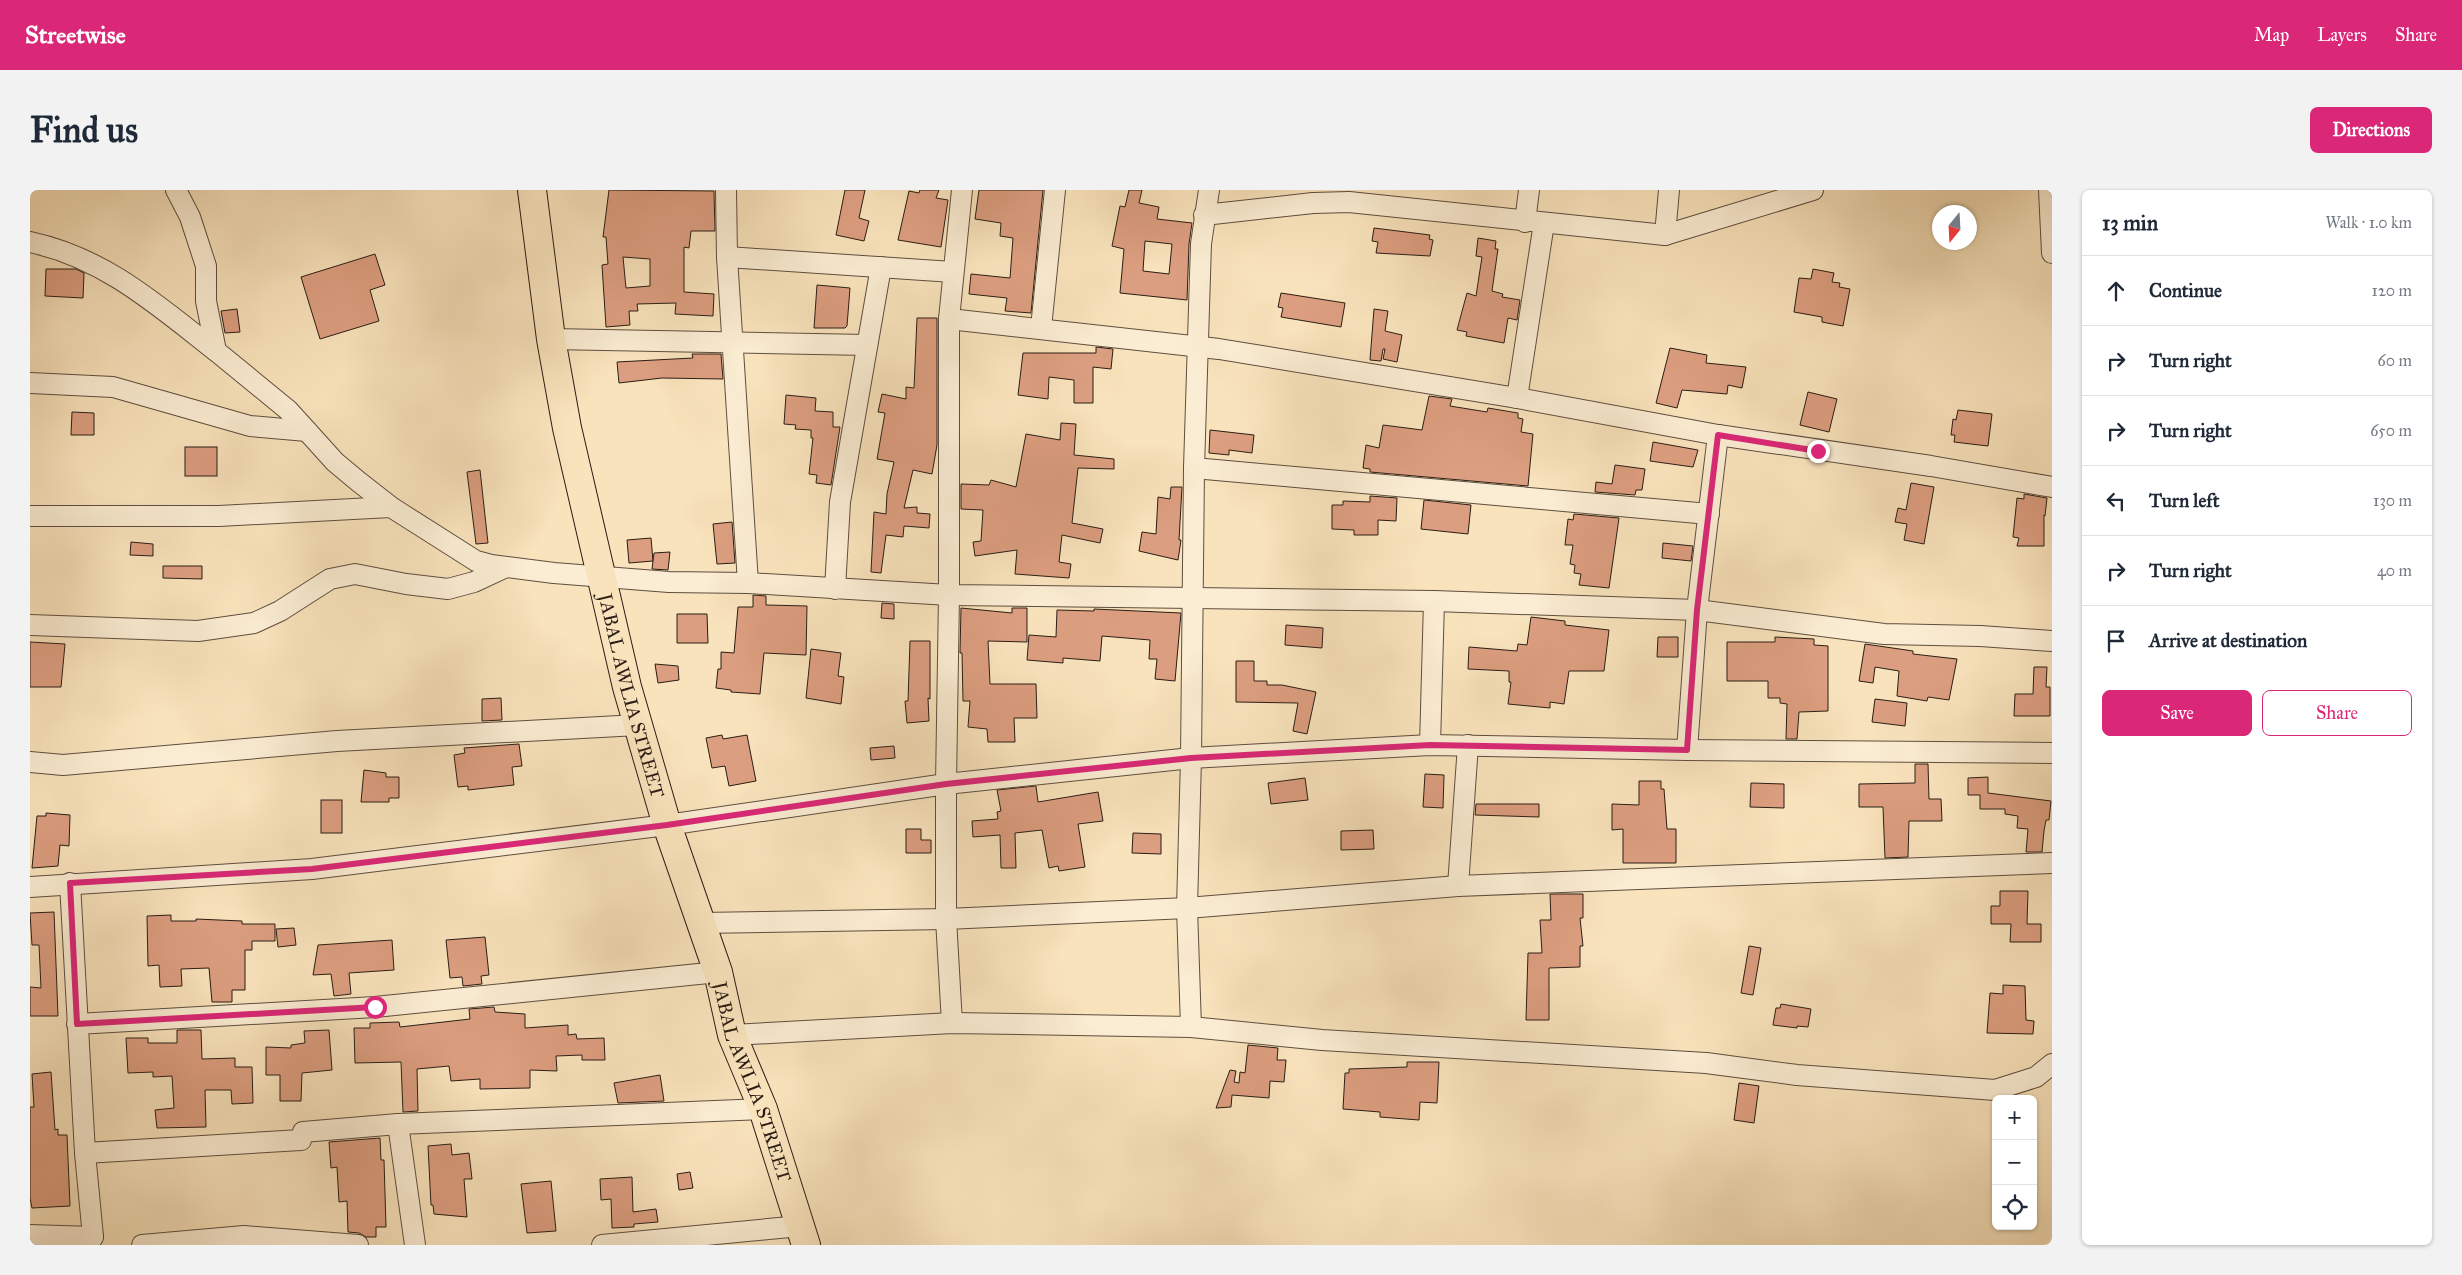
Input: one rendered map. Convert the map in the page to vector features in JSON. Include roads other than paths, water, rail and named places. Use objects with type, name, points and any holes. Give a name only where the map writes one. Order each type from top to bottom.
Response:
[{"type":"highway","name":"JABAL AWLIA STREET","points":[[532,190],[551,338],[600,576],[638,725],[667,825],[718,972],[732,1035],[763,1109],[803,1236]]},
{"type":"street","points":[[176,190],[190,216],[206,266],[206,301],[216,351]]},
{"type":"street","points":[[726,190],[727,257],[748,583]]},
{"type":"street","points":[[952,1023],[946,919],[949,319],[962,190]]},
{"type":"street","points":[[1041,328],[1055,190]]},
{"type":"street","points":[[1190,1027],[1187,908],[1191,758],[1191,598],[1194,468],[1201,244],[1204,215],[1210,190]]},
{"type":"street","points":[[1517,398],[1535,223],[1528,190]]},
{"type":"street","points":[[1665,236],[1669,190]]},
{"type":"street","points":[[1204,215],[1313,203],[1349,202],[1665,236],[1813,190]]},
{"type":"street","points":[[2049,190],[2052,253]]},
{"type":"street","points":[[30,242],[65,250],[100,266],[144,295],[288,410],[335,462],[391,507],[476,560],[506,567],[554,573],[669,582],[748,583],[949,594],[1434,601],[1697,610],[1884,634],[1980,636],[2052,642]]},
{"type":"street","points":[[727,257],[953,272]]},
{"type":"street","points":[[834,589],[840,502],[881,267]]},
{"type":"street","points":[[949,319],[1197,346],[1517,398],[1718,435],[1931,466],[2052,487]]},
{"type":"street","points":[[551,338],[867,345]]},
{"type":"street","points":[[30,384],[113,387],[250,426],[307,431]]},
{"type":"street","points":[[1687,750],[1697,610],[1718,435]]},
{"type":"street","points":[[1194,468],[1709,514]]},
{"type":"street","points":[[30,516],[218,516],[391,507]]},
{"type":"street","points":[[30,625],[198,631],[254,623],[280,612],[330,579],[355,574],[406,584],[448,588],[474,582],[506,567]]},
{"type":"street","points":[[1430,745],[1434,601]]},
{"type":"street","points":[[30,762],[63,764],[337,741],[638,725]]},
{"type":"street","points":[[30,887],[312,869],[667,825],[946,784],[1191,758],[1430,745],[1687,750],[2052,753]]},
{"type":"street","points":[[1458,886],[1468,745]]},
{"type":"street","points":[[700,923],[946,919],[1187,908],[1458,886],[2052,864]]},
{"type":"street","points":[[30,1235],[90,1241],[70,883]]},
{"type":"street","points":[[77,1024],[375,1007],[718,972]]},
{"type":"street","points":[[732,1035],[952,1023],[1190,1027],[1322,1040],[1706,1064],[1797,1075],[1995,1090],[2036,1077],[2052,1064]]},
{"type":"street","points":[[85,1153],[301,1140],[303,1132],[398,1124],[763,1109]]},
{"type":"street","points":[[398,1124],[415,1245]]},
{"type":"street","points":[[142,1245],[244,1236],[358,1245]]},
{"type":"street","points":[[602,1245],[803,1236]]}]
